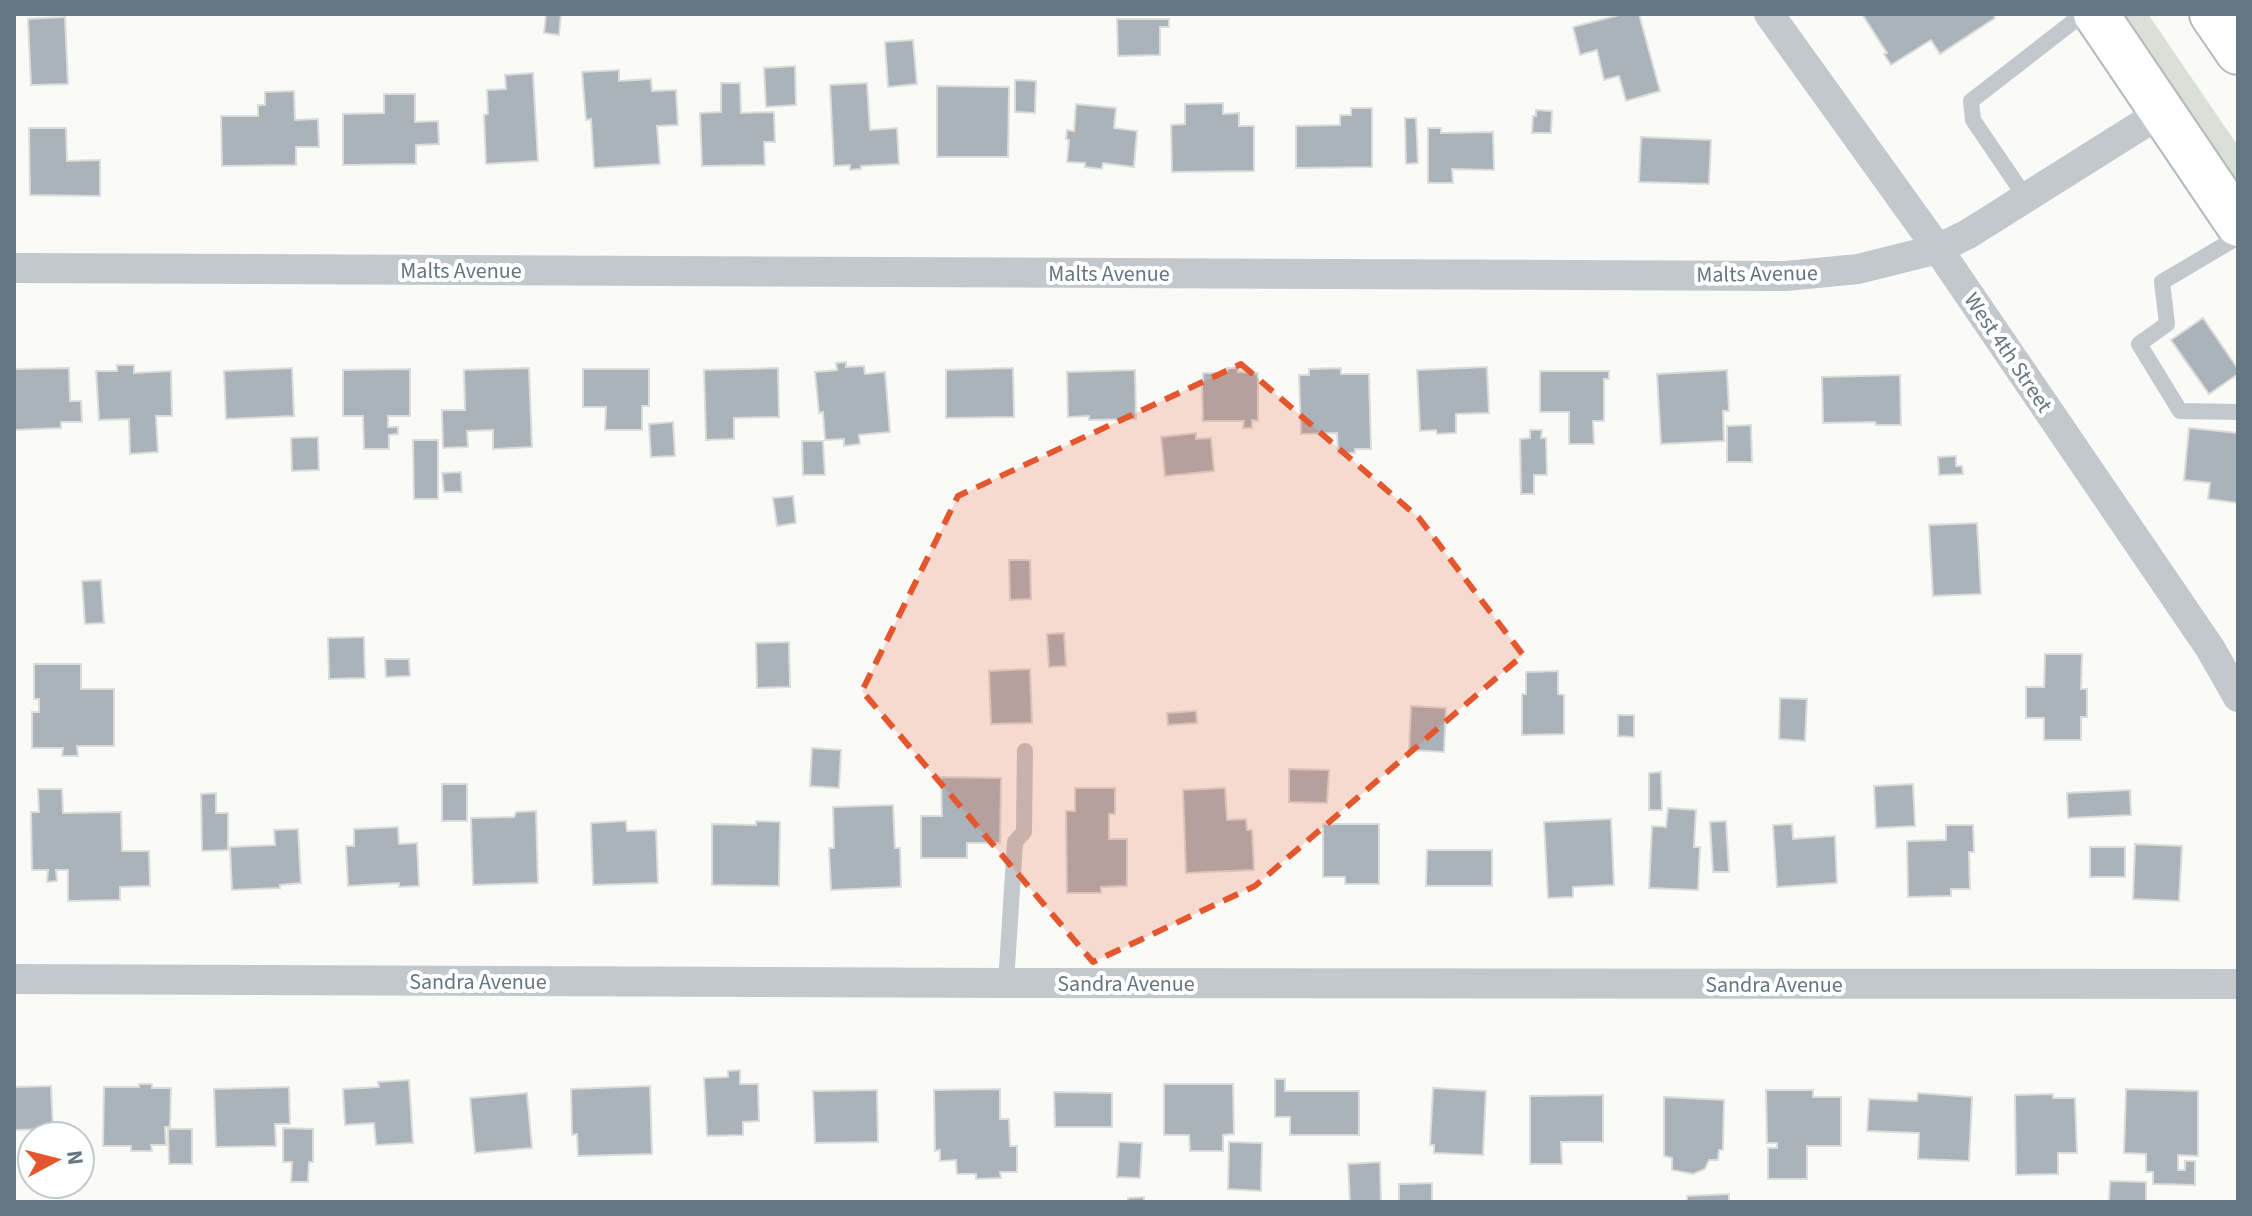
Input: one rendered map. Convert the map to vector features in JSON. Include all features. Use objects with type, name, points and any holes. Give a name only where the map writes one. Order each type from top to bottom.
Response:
[{"type":"main road","points":[[2096,14],[2238,224]]},
{"type":"main road","points":[[2212,14],[2238,52]]},
{"type":"street","name":"West 4th Street","points":[[1769,14],[1938,249],[2210,648],[2238,697]]},
{"type":"street","name":"Malts Avenue","points":[[14,268],[1786,276],[1858,269],[1938,249],[1968,234],[2162,112]]},
{"type":"street","name":"Sandra Avenue","points":[[14,979],[2238,984]]},
{"type":"lane","points":[[2026,198],[1973,120],[1971,101],[2083,14]]},
{"type":"lane","points":[[2238,237],[2162,282],[2167,324],[2139,344],[2180,411],[2238,412]]},
{"type":"lane","points":[[1006,983],[1015,842],[1024,832],[1025,751]]},
{"type":"highlighted area","points":[[1241,364],[1419,518],[1523,655],[1255,886],[1093,962],[862,691],[958,496]]},
{"type":"shaded area","points":[[2119,14],[2148,14],[2238,146],[2238,187]]},
{"type":"building","points":[[546,14],[561,14],[559,35],[544,33]]},
{"type":"building","points":[[1623,14],[1639,14],[1660,91],[1626,101],[1619,76],[1604,80],[1597,50],[1580,55],[1573,27]]},
{"type":"building","points":[[1862,14],[1993,14],[1995,18],[1940,54],[1931,40],[1891,65],[1884,54],[1887,53]]},
{"type":"building","points":[[65,17],[68,84],[31,85],[28,19]]},
{"type":"building","points":[[1117,19],[1169,19],[1169,27],[1160,27],[1160,55],[1118,56]]},
{"type":"building","points":[[913,40],[917,84],[888,87],[885,42]]},
{"type":"building","points":[[795,66],[796,105],[766,107],[764,68]]},
{"type":"building","points":[[619,70],[619,81],[651,79],[652,91],[676,90],[678,125],[657,126],[660,164],[594,168],[591,119],[586,120],[582,72]]},
{"type":"building","points":[[533,73],[538,161],[486,164],[484,115],[488,114],[487,90],[506,89],[505,75]]},
{"type":"building","points":[[1015,80],[1036,81],[1035,113],[1015,112]]},
{"type":"building","points":[[721,83],[740,83],[741,113],[774,112],[775,142],[764,142],[765,165],[702,166],[700,113],[721,112]]},
{"type":"building","points":[[867,83],[870,130],[897,128],[899,164],[861,166],[861,169],[850,170],[850,165],[834,166],[830,85]]},
{"type":"building","points":[[937,86],[1009,87],[1008,157],[937,157]]},
{"type":"building","points":[[294,91],[295,120],[318,119],[319,147],[296,147],[296,165],[222,166],[221,116],[258,116],[258,105],[265,105],[265,92]]},
{"type":"building","points":[[384,94],[415,94],[415,122],[438,121],[439,144],[416,145],[416,164],[343,165],[343,114],[384,113]]},
{"type":"building","points":[[1223,103],[1223,114],[1239,113],[1239,126],[1254,126],[1254,171],[1172,172],[1171,125],[1185,124],[1185,104]]},
{"type":"building","points":[[1076,104],[1116,108],[1114,128],[1137,131],[1134,167],[1103,163],[1102,169],[1085,167],[1085,163],[1067,162],[1067,130],[1074,131]]},
{"type":"building","points":[[1351,108],[1372,108],[1372,167],[1296,168],[1296,126],[1340,125],[1340,115],[1351,115]]},
{"type":"building","points":[[1536,110],[1552,111],[1551,133],[1532,133]]},
{"type":"building","points":[[1405,118],[1416,118],[1418,163],[1406,164]]},
{"type":"building","points":[[29,128],[66,128],[67,161],[100,160],[100,196],[30,195]]},
{"type":"building","points":[[1428,128],[1441,128],[1441,133],[1493,132],[1494,170],[1452,169],[1453,183],[1428,183]]},
{"type":"building","points":[[1641,137],[1711,140],[1709,184],[1639,182]]},
{"type":"building","points":[[2203,318],[2238,369],[2238,374],[2209,394],[2171,340]]},
{"type":"building","points":[[846,362],[846,367],[864,366],[865,374],[885,372],[890,432],[859,435],[860,444],[844,446],[844,439],[825,440],[815,372],[837,370],[836,363]]},
{"type":"building","points":[[117,365],[134,365],[134,373],[171,371],[172,416],[156,416],[158,452],[130,454],[129,419],[99,420],[96,371],[117,371]]},
{"type":"building","points":[[1487,367],[1489,413],[1456,414],[1456,433],[1420,431],[1417,370]]},
{"type":"building","points":[[69,368],[70,401],[81,401],[82,422],[61,422],[61,428],[14,430],[14,369]]},
{"type":"building","points":[[292,368],[294,416],[226,419],[224,371]]},
{"type":"building","points":[[529,368],[532,447],[493,449],[493,430],[467,431],[468,447],[443,448],[442,410],[465,410],[464,370]]},
{"type":"building","points":[[778,368],[779,417],[734,418],[734,439],[706,440],[704,370]]},
{"type":"building","points":[[1013,368],[1014,417],[946,418],[946,370]]},
{"type":"building","points":[[1227,368],[1258,373],[1258,421],[1252,420],[1252,428],[1243,428],[1244,421],[1203,421],[1200,381],[1203,381],[1203,373],[1227,373]]},
{"type":"building","points":[[1341,368],[1341,374],[1369,374],[1371,449],[1338,453],[1337,433],[1301,434],[1299,375],[1309,375],[1309,369]]},
{"type":"building","points":[[410,369],[410,416],[388,416],[388,427],[398,427],[398,434],[389,435],[389,449],[364,449],[363,416],[343,416],[343,370]]},
{"type":"building","points":[[583,369],[649,369],[649,406],[642,406],[642,430],[605,430],[606,407],[583,407]]},
{"type":"building","points":[[1135,370],[1136,419],[1068,417],[1067,372]]},
{"type":"building","points":[[1727,370],[1729,411],[1723,411],[1724,441],[1661,444],[1657,374]]},
{"type":"building","points":[[1540,371],[1609,371],[1609,379],[1604,379],[1604,421],[1593,421],[1594,444],[1569,444],[1569,412],[1540,412]]},
{"type":"building","points":[[1900,375],[1901,425],[1823,423],[1822,377]]},
{"type":"building","points":[[673,422],[675,456],[651,457],[649,424]]},
{"type":"building","points":[[1751,425],[1752,462],[1727,462],[1727,426]]},
{"type":"building","points":[[2189,428],[2238,433],[2238,503],[2208,499],[2210,483],[2184,480]]},
{"type":"building","points":[[1530,430],[1542,430],[1541,438],[1546,438],[1547,475],[1534,475],[1534,494],[1521,494],[1520,439],[1530,438]]},
{"type":"building","points":[[1196,433],[1196,439],[1211,438],[1214,471],[1165,476],[1161,437]]},
{"type":"building","points":[[318,437],[319,470],[292,471],[291,438]]},
{"type":"building","points":[[413,440],[438,440],[438,499],[414,499]]},
{"type":"building","points":[[802,441],[823,441],[825,475],[803,475]]},
{"type":"building","points":[[1956,456],[1956,466],[1962,466],[1963,474],[1939,475],[1938,457]]},
{"type":"building","points":[[461,472],[462,492],[444,492],[442,473]]},
{"type":"building","points":[[793,496],[796,523],[777,526],[773,498]]},
{"type":"building","points":[[1977,523],[1981,594],[1933,596],[1929,525]]},
{"type":"building","points":[[1009,560],[1030,560],[1031,599],[1010,600]]},
{"type":"building","points":[[101,580],[104,623],[85,624],[82,581]]},
{"type":"building","points":[[1064,633],[1066,666],[1049,667],[1047,634]]},
{"type":"building","points":[[364,637],[365,678],[329,679],[328,638]]},
{"type":"building","points":[[789,642],[790,687],[757,688],[756,643]]},
{"type":"building","points":[[2045,654],[2082,654],[2081,689],[2087,689],[2087,717],[2081,717],[2081,740],[2044,740],[2044,718],[2026,718],[2026,687],[2044,687]]},
{"type":"building","points":[[385,659],[409,659],[410,676],[386,677]]},
{"type":"building","points":[[34,664],[81,664],[81,689],[114,689],[114,746],[77,746],[78,756],[62,756],[63,748],[32,748],[32,712],[39,712],[39,699],[34,699]]},
{"type":"building","points":[[1030,669],[1032,723],[991,724],[989,671]]},
{"type":"building","points":[[1558,671],[1558,694],[1564,695],[1564,734],[1522,735],[1522,694],[1526,694],[1526,672]]},
{"type":"building","points":[[1780,698],[1807,699],[1805,741],[1779,739]]},
{"type":"building","points":[[1411,706],[1446,708],[1444,752],[1409,750]]},
{"type":"building","points":[[1196,711],[1197,723],[1168,725],[1167,713]]},
{"type":"building","points":[[1618,715],[1634,715],[1634,737],[1618,736]]},
{"type":"building","points":[[812,748],[841,750],[839,788],[810,786]]},
{"type":"building","points":[[1289,769],[1329,770],[1327,803],[1289,802]]},
{"type":"building","points":[[1661,772],[1662,810],[1649,810],[1649,773]]},
{"type":"building","points":[[941,777],[1001,778],[1000,843],[967,843],[967,858],[921,858],[921,816],[942,816]]},
{"type":"building","points":[[442,784],[467,784],[467,821],[442,821]]},
{"type":"building","points":[[1913,784],[1915,826],[1876,828],[1874,786]]},
{"type":"building","points":[[1075,788],[1115,788],[1115,814],[1109,814],[1109,839],[1127,839],[1127,886],[1101,887],[1101,893],[1067,893],[1066,811],[1075,811]]},
{"type":"building","points":[[1225,788],[1227,820],[1246,819],[1247,830],[1252,830],[1254,870],[1186,873],[1183,790]]},
{"type":"building","points":[[38,789],[62,789],[63,813],[121,812],[122,851],[149,851],[150,886],[120,887],[120,900],[68,901],[68,870],[56,870],[57,881],[47,882],[48,870],[32,870],[31,812],[39,812]]},
{"type":"building","points":[[2130,790],[2131,815],[2068,818],[2067,793]]},
{"type":"building","points":[[216,793],[216,813],[228,813],[228,850],[202,851],[201,794]]},
{"type":"building","points":[[893,805],[895,848],[900,848],[901,887],[831,890],[829,848],[834,848],[833,807]]},
{"type":"building","points":[[1668,808],[1696,810],[1694,847],[1700,847],[1698,890],[1649,888],[1652,826],[1666,827]]},
{"type":"building","points":[[536,811],[538,883],[473,885],[471,818],[514,817],[516,812]]},
{"type":"building","points":[[1611,819],[1614,885],[1573,887],[1573,897],[1548,898],[1544,822]]},
{"type":"building","points":[[626,821],[627,831],[656,830],[658,883],[593,885],[591,823]]},
{"type":"building","points":[[756,821],[780,822],[779,886],[712,885],[712,824],[756,825]]},
{"type":"building","points":[[1726,821],[1729,872],[1713,872],[1710,822]]},
{"type":"building","points":[[1323,824],[1379,824],[1379,884],[1345,884],[1345,877],[1323,877]]},
{"type":"building","points":[[1792,824],[1793,839],[1835,836],[1837,883],[1777,887],[1773,825]]},
{"type":"building","points":[[1946,825],[1973,825],[1974,852],[1969,852],[1970,889],[1951,889],[1951,896],[1908,897],[1907,841],[1946,840]]},
{"type":"building","points":[[398,827],[399,844],[417,843],[419,886],[399,887],[399,883],[348,886],[346,846],[354,846],[354,829]]},
{"type":"building","points":[[298,829],[301,883],[280,885],[280,888],[232,890],[230,847],[275,845],[274,830]]},
{"type":"building","points":[[2135,844],[2182,846],[2179,901],[2133,899]]},
{"type":"building","points":[[2090,847],[2125,847],[2125,877],[2090,877]]},
{"type":"building","points":[[1427,850],[1492,850],[1492,886],[1426,886]]},
{"type":"building","points":[[740,1070],[740,1084],[758,1084],[759,1121],[743,1122],[743,1135],[707,1136],[704,1078],[728,1077],[728,1071]]},
{"type":"building","points":[[1275,1079],[1285,1079],[1285,1091],[1359,1091],[1359,1135],[1290,1135],[1290,1117],[1275,1117]]},
{"type":"building","points":[[409,1080],[413,1143],[376,1145],[374,1123],[345,1125],[343,1089],[379,1087],[378,1082]]},
{"type":"building","points":[[139,1084],[171,1088],[170,1127],[165,1127],[166,1145],[151,1145],[152,1151],[131,1151],[131,1146],[103,1146],[104,1087],[139,1087]]},
{"type":"building","points":[[1164,1084],[1233,1084],[1234,1134],[1223,1135],[1223,1151],[1190,1151],[1189,1135],[1164,1135]]},
{"type":"building","points":[[51,1086],[53,1120],[16,1120],[14,1130],[14,1087]]},
{"type":"building","points":[[650,1086],[652,1154],[578,1156],[577,1134],[572,1135],[571,1089]]},
{"type":"building","points":[[289,1087],[290,1124],[275,1124],[276,1146],[216,1147],[214,1089]]},
{"type":"building","points":[[1433,1088],[1486,1091],[1483,1155],[1434,1153],[1434,1145],[1430,1145]]},
{"type":"building","points":[[1000,1089],[1000,1119],[1009,1119],[1010,1146],[1017,1146],[1017,1172],[1000,1172],[1001,1178],[976,1179],[976,1174],[957,1174],[956,1160],[940,1161],[940,1150],[935,1151],[934,1090]]},
{"type":"building","points":[[2126,1089],[2198,1091],[2198,1156],[2178,1155],[2178,1170],[2185,1170],[2185,1161],[2195,1161],[2195,1185],[2153,1184],[2153,1172],[2146,1172],[2146,1154],[2124,1153]]},
{"type":"building","points":[[877,1090],[878,1142],[815,1143],[813,1091]]},
{"type":"building","points":[[1766,1090],[1813,1090],[1813,1097],[1841,1097],[1841,1146],[1807,1146],[1807,1179],[1768,1179],[1768,1148],[1777,1148],[1777,1143],[1767,1143]]},
{"type":"building","points":[[1054,1092],[1112,1093],[1112,1127],[1055,1127]]},
{"type":"building","points":[[527,1093],[532,1148],[475,1153],[470,1098]]},
{"type":"building","points":[[1918,1093],[1972,1097],[1969,1161],[1918,1159],[1919,1133],[1867,1131],[1869,1099],[1917,1101]]},
{"type":"building","points":[[2053,1094],[2053,1098],[2075,1098],[2077,1153],[2058,1153],[2058,1174],[2016,1175],[2015,1095]]},
{"type":"building","points":[[1603,1095],[1603,1142],[1561,1142],[1562,1164],[1530,1164],[1530,1096]]},
{"type":"building","points":[[1664,1097],[1724,1100],[1723,1150],[1719,1150],[1718,1160],[1709,1160],[1705,1169],[1693,1174],[1672,1170],[1672,1158],[1664,1156]]},
{"type":"building","points":[[283,1128],[313,1129],[313,1162],[309,1162],[308,1182],[291,1182],[292,1162],[283,1162]]},
{"type":"building","points":[[168,1129],[192,1129],[192,1164],[169,1164]]},
{"type":"building","points":[[1119,1142],[1142,1143],[1140,1178],[1117,1177]]},
{"type":"building","points":[[1229,1142],[1262,1143],[1261,1191],[1228,1189]]},
{"type":"building","points":[[1380,1162],[1381,1201],[1350,1202],[1348,1164]]},
{"type":"building","points":[[2110,1181],[2146,1182],[2146,1202],[2109,1202]]},
{"type":"building","points":[[1432,1183],[1432,1202],[1399,1202],[1399,1184]]},
{"type":"building","points":[[1729,1194],[1729,1202],[1687,1202],[1687,1196]]},
{"type":"building","points":[[1144,1197],[1144,1202],[1128,1202],[1128,1198]]}]
